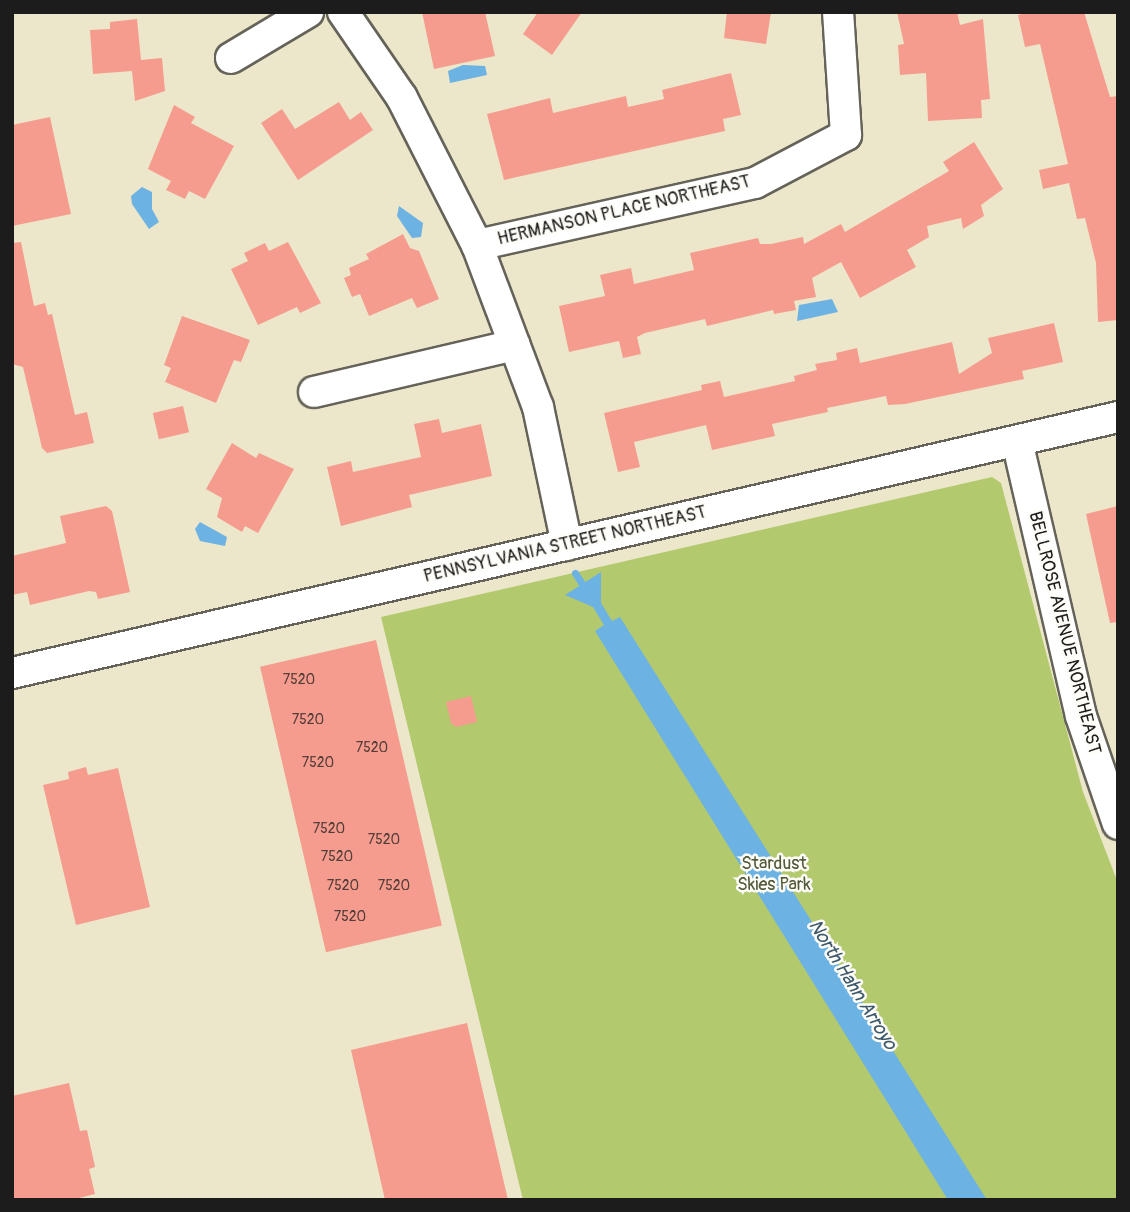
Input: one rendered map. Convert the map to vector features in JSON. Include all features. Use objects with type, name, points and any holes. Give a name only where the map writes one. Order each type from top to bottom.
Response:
[{"type":"street","points":[[230,58],[308,12]]},
{"type":"street","points":[[344,12],[402,98],[477,245],[538,407],[567,544]]},
{"type":"street","name":"HERMANSON PLACE NORTHEAST","points":[[477,245],[755,183],[846,135],[838,12]]},
{"type":"street","points":[[314,392],[515,345]]},
{"type":"street","name":"PENNSYLVANIA STREET NORTHEAST","points":[[12,673],[1118,417]]},
{"type":"street","name":"BELLROSE AVENUE NORTHEAST","points":[[1017,441],[1081,716],[1118,824]]},
{"type":"green space","name":"Stardust Skies Park","points":[[992,477],[1001,483],[1083,792],[1118,883],[1118,1200],[523,1200],[381,617]]},
{"type":"water","points":[[463,65],[485,66],[487,75],[450,83],[448,71]]},
{"type":"water","points":[[142,187],[152,192],[152,209],[159,222],[149,229],[132,204],[131,196]]},
{"type":"water","points":[[399,206],[423,223],[421,237],[412,238],[397,216]]},
{"type":"water","points":[[832,299],[838,312],[797,321],[799,305]]},
{"type":"water","points":[[200,522],[227,537],[225,546],[200,541],[195,529]]},
{"type":"water","points":[[601,572],[601,603],[612,621],[620,617],[987,1200],[948,1200],[595,631],[604,625],[593,607],[565,595]]},
{"type":"building","points":[[422,12],[485,12],[495,56],[434,69]]},
{"type":"building","points":[[538,12],[582,12],[552,55],[523,34]]},
{"type":"building","points":[[727,12],[771,12],[766,44],[724,38]]},
{"type":"building","points":[[897,12],[957,12],[960,25],[983,19],[990,99],[981,100],[982,118],[928,121],[926,73],[900,75],[898,45],[904,44]]},
{"type":"building","points":[[1031,12],[1084,12],[1110,97],[1118,96],[1118,320],[1098,322],[1096,263],[1085,218],[1077,219],[1069,183],[1043,189],[1039,170],[1068,164],[1040,44],[1025,47],[1018,15]]},
{"type":"building","points":[[137,19],[141,60],[162,58],[165,91],[135,101],[132,71],[93,74],[90,30],[110,29],[110,22]]},
{"type":"building","points":[[731,73],[741,115],[723,119],[725,131],[504,180],[487,114],[550,98],[553,113],[626,96],[628,107],[664,99],[662,90]]},
{"type":"building","points":[[339,102],[350,120],[361,112],[373,130],[298,180],[261,123],[282,109],[295,129]]},
{"type":"building","points":[[174,105],[195,117],[191,123],[234,146],[205,199],[189,191],[185,199],[166,190],[171,181],[148,169]]},
{"type":"building","points":[[50,117],[71,214],[12,226],[12,125]]},
{"type":"building","points":[[974,142],[1003,189],[981,205],[984,216],[963,229],[961,218],[927,226],[929,237],[907,250],[916,267],[860,298],[841,262],[812,278],[816,297],[794,301],[796,310],[774,314],[773,310],[707,326],[705,319],[645,333],[637,337],[641,354],[623,358],[619,341],[569,352],[559,306],[605,296],[600,275],[631,268],[634,284],[694,270],[690,253],[758,238],[760,244],[771,244],[803,237],[804,244],[841,224],[845,232],[949,171],[943,162]]},
{"type":"building","points":[[403,234],[410,248],[419,251],[439,299],[417,308],[412,298],[369,316],[360,294],[352,297],[344,278],[351,275],[349,268],[369,259],[366,254]]},
{"type":"building","points":[[21,242],[34,306],[45,303],[48,315],[52,314],[75,415],[87,412],[94,443],[47,453],[42,448],[23,367],[12,364],[12,243]]},
{"type":"building","points":[[288,242],[321,303],[300,313],[297,307],[258,325],[231,269],[248,261],[244,253],[265,243],[269,251]]},
{"type":"building","points":[[182,316],[250,340],[241,362],[234,360],[216,403],[165,382],[171,368],[164,365]]},
{"type":"building","points":[[1054,323],[1063,362],[1022,371],[1024,379],[905,404],[888,405],[886,396],[827,408],[828,412],[772,424],[775,436],[712,450],[706,425],[634,442],[640,467],[618,472],[604,413],[702,390],[701,385],[720,381],[724,397],[795,381],[794,376],[817,370],[815,364],[837,360],[836,353],[857,348],[860,363],[952,342],[959,374],[992,353],[988,338]]},
{"type":"building","points":[[183,406],[189,432],[159,439],[153,413]]},
{"type":"building","points":[[439,419],[442,433],[481,424],[492,476],[409,495],[412,507],[341,526],[327,467],[351,461],[353,472],[421,457],[414,424]]},
{"type":"building","points":[[232,443],[256,458],[259,453],[294,469],[258,533],[245,526],[242,532],[217,517],[222,498],[206,489]]},
{"type":"building","points":[[106,506],[112,511],[130,592],[98,599],[96,592],[89,591],[30,605],[27,592],[12,595],[12,556],[66,543],[60,516]]},
{"type":"building","points":[[1118,506],[1118,622],[1110,623],[1086,514]]},
{"type":"building","points":[[376,640],[442,925],[326,952],[260,667]]},
{"type":"building","points":[[471,696],[477,722],[456,727],[451,723],[446,702]]},
{"type":"building","points":[[86,767],[88,775],[118,768],[150,907],[76,925],[43,785],[69,779],[68,772]]},
{"type":"building","points":[[467,1023],[508,1200],[385,1200],[351,1050]]},
{"type":"building","points":[[69,1083],[80,1131],[87,1130],[95,1167],[89,1169],[95,1194],[71,1200],[12,1200],[12,1096]]},
{"type":"waterway","name":"North Hahn Arroyo","points":[[575,573],[586,590]]}]
